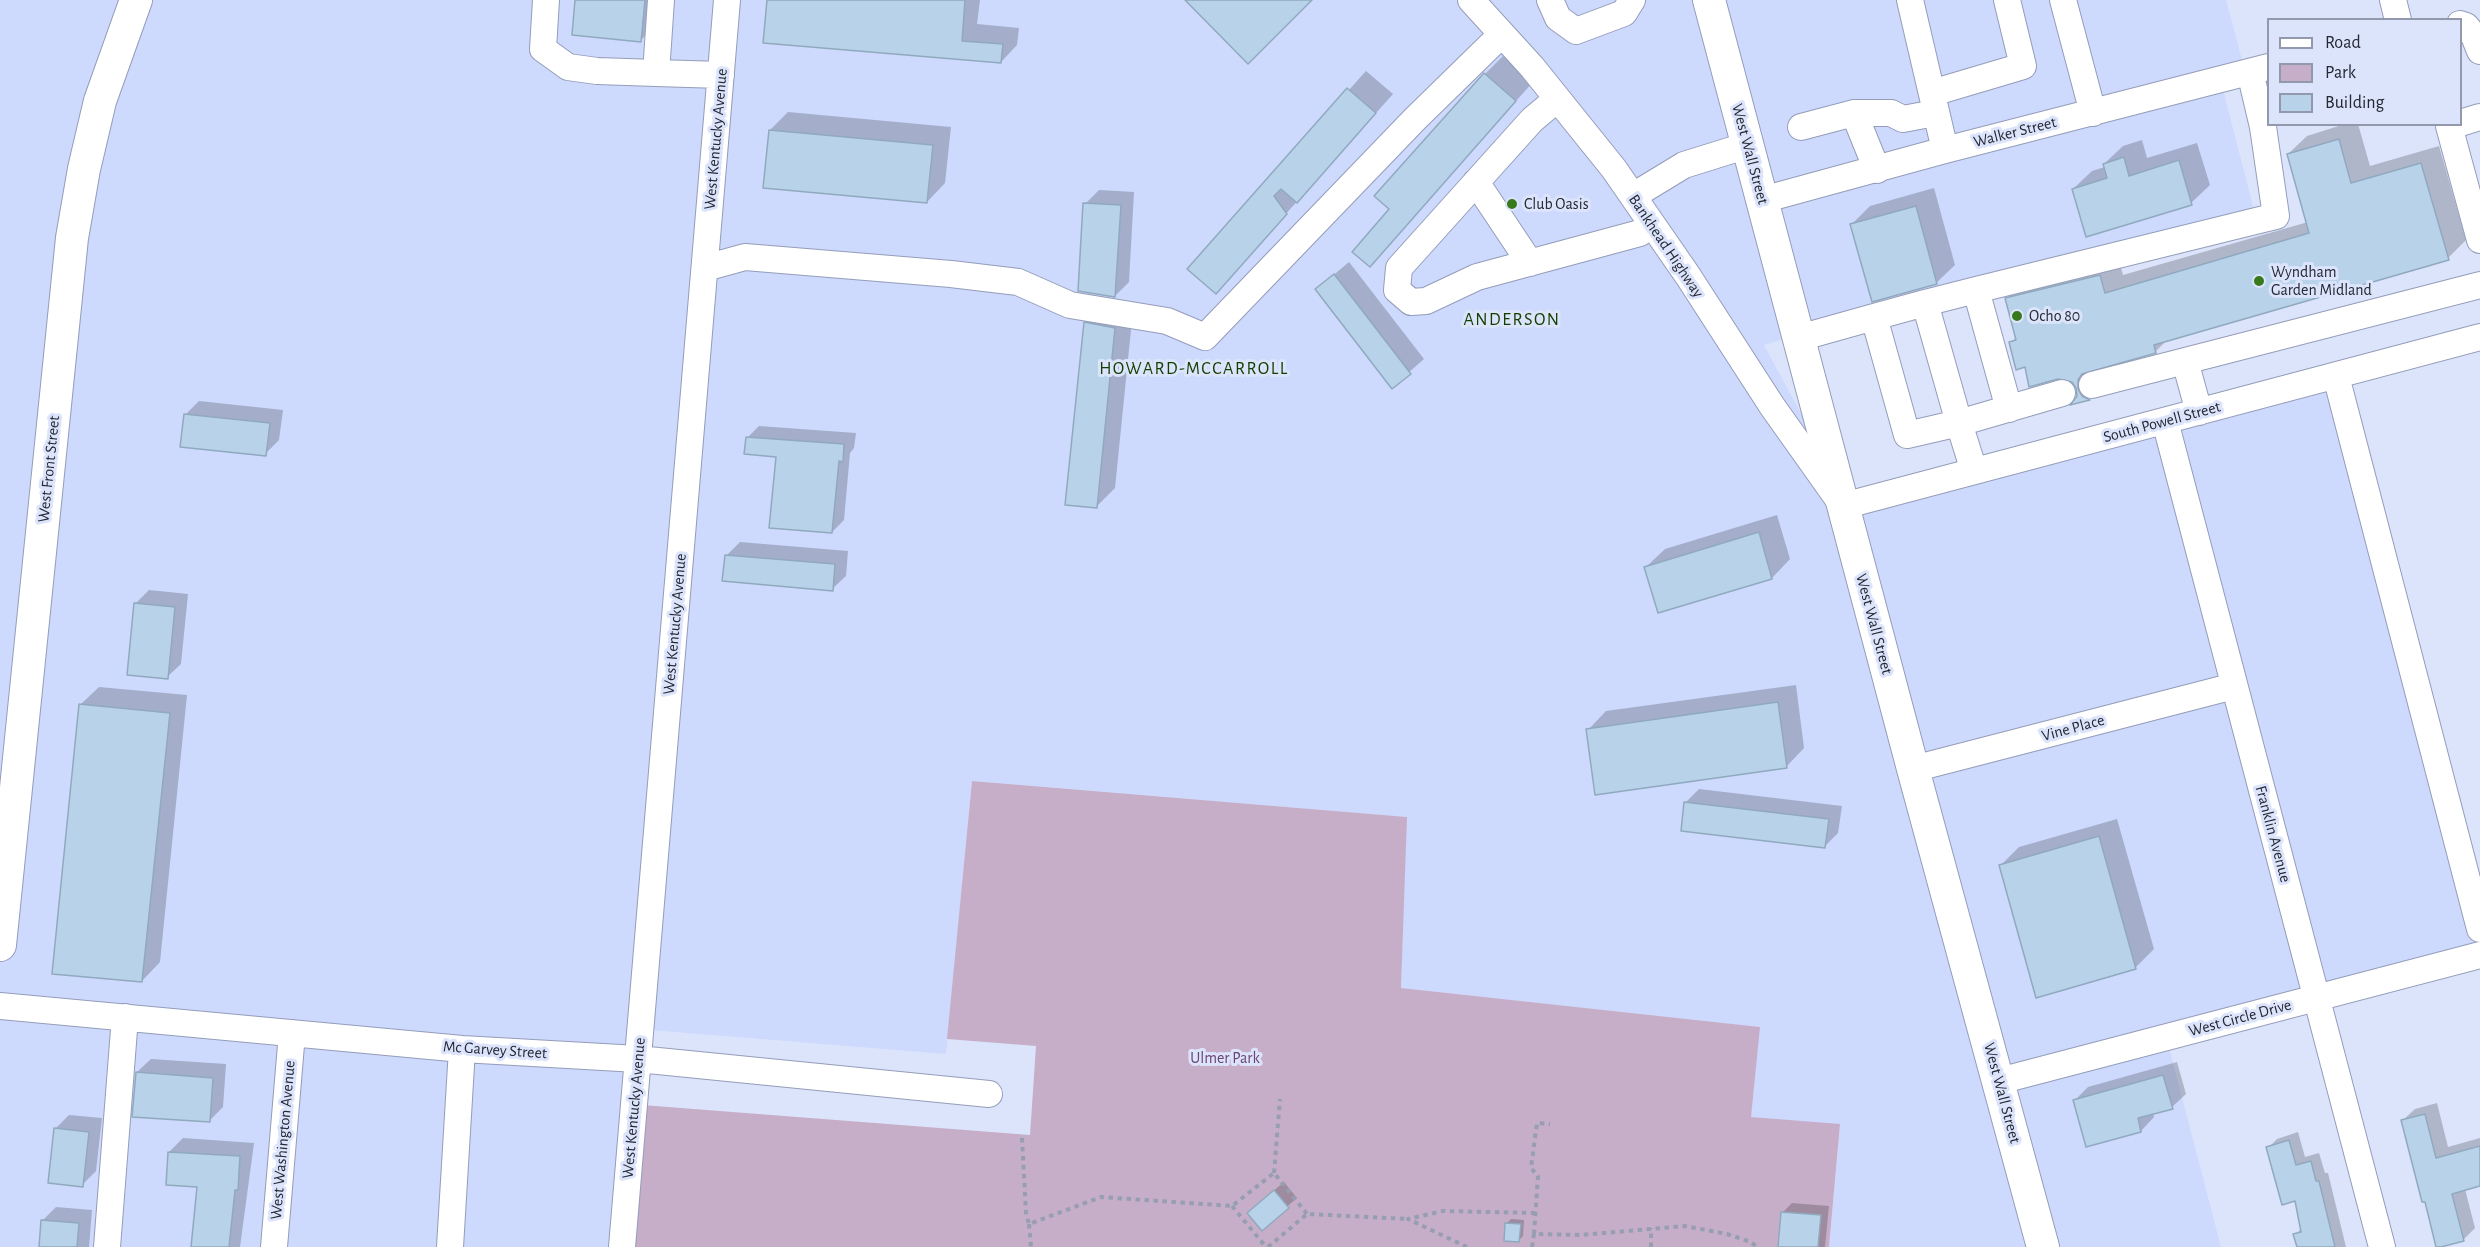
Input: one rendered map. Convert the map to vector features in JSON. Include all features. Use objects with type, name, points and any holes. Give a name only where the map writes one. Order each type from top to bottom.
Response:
[{"type":"main road","name":"West Front Street","points":[[0,945],[72,238],[97,112],[110,68],[136,0]]},
{"type":"main road","name":"West Wall Street","points":[[1709,0],[1913,769],[2043,1247]]},
{"type":"street","points":[[546,0],[543,49],[568,67],[597,71],[721,75]]},
{"type":"street","points":[[656,73],[661,0]]},
{"type":"street","name":"West Kentucky Avenue","points":[[622,1247],[727,0]]},
{"type":"street","name":"Bankhead Highway","points":[[1470,0],[1557,99],[1633,196],[1772,406],[1843,506]]},
{"type":"street","points":[[1550,0],[1558,18],[1576,31],[1624,13],[1632,0]]},
{"type":"street","points":[[1910,0],[1945,150]]},
{"type":"street","points":[[1800,126],[1854,113],[1891,113],[1903,119],[1933,103],[2023,66],[2007,0]]},
{"type":"street","points":[[2063,0],[2093,113]]},
{"type":"street","points":[[2393,0],[2398,18]]},
{"type":"street","points":[[2469,20],[2480,51]]},
{"type":"street","points":[[705,268],[745,256],[1018,282],[1070,305],[1167,321],[1205,337],[1415,119],[1502,34]]},
{"type":"street","points":[[1799,338],[1924,303],[2276,216],[2259,69]]},
{"type":"street","name":"Walker Street","points":[[1762,200],[2259,69]]},
{"type":"street","points":[[1557,99],[1532,120],[1399,268],[1397,290],[1411,302],[1426,301],[1477,277],[1640,233],[1651,223]]},
{"type":"street","points":[[1854,113],[1877,170]]},
{"type":"street","points":[[2462,122],[2480,117]]},
{"type":"street","points":[[2453,126],[2480,240]]},
{"type":"street","points":[[1633,196],[1684,165],[1748,146]]},
{"type":"street","points":[[1476,182],[1530,263]]},
{"type":"street","points":[[2092,385],[2480,285]]},
{"type":"street","points":[[1976,290],[2009,409]]},
{"type":"street","points":[[1924,303],[1974,471]]},
{"type":"street","points":[[1874,317],[1907,435],[1959,423],[2061,393]]},
{"type":"street","name":"South Powell Street","points":[[1843,506],[2480,338]]},
{"type":"street","points":[[2185,361],[2199,412]]},
{"type":"street","points":[[2336,376],[2480,928]]},
{"type":"street","name":"Franklin Avenue","points":[[2165,421],[2382,1247]]},
{"type":"street","name":"Vine Place","points":[[1913,769],[2234,686]]},
{"type":"street","name":"West Circle Drive","points":[[1999,1081],[2480,955]]},
{"type":"street","name":"Mc Garvey Street","points":[[0,1006],[462,1049],[638,1059],[989,1094]]},
{"type":"street","points":[[107,1247],[125,1017]]},
{"type":"street","name":"West Washington Avenue","points":[[274,1247],[292,1033]]},
{"type":"street","points":[[450,1247],[462,1049]]},
{"type":"path","points":[[1280,1099],[1274,1173],[1307,1214]]},
{"type":"path","points":[[1532,1247],[1538,1176],[1531,1168],[1536,1122],[1550,1124]]},
{"type":"path","points":[[1022,1138],[1026,1213],[1031,1247]]},
{"type":"path","points":[[1029,1224],[1101,1197],[1232,1206],[1274,1173]]},
{"type":"path","points":[[1232,1206],[1267,1247],[1307,1214],[1408,1219],[1443,1211],[1535,1213]]},
{"type":"path","points":[[1408,1219],[1467,1247]]},
{"type":"path","points":[[1533,1234],[1581,1235],[1684,1226],[1699,1227],[1735,1237],[1751,1242],[1757,1247]]},
{"type":"path","points":[[1651,1247],[1652,1228]]},
{"type":"shaded area","points":[[0,0],[2226,0],[2247,79],[2222,86],[2255,214],[1840,322],[1764,345],[1831,469],[1842,509],[2333,381],[2480,947],[2166,1036],[2221,1247],[1829,1247],[1840,1125],[1750,1117],[1759,1027],[1401,988],[1406,817],[972,781],[946,1054],[651,1030],[627,1247],[0,1247]]},
{"type":"green space","name":"Ulmer Park","points":[[972,781],[1407,817],[1401,988],[1760,1027],[1751,1117],[1840,1124],[1829,1247],[630,1247],[642,1105],[1030,1135],[1036,1046],[947,1039]]},
{"type":"building","points":[[575,0],[645,0],[641,42],[572,35]]},
{"type":"building","points":[[767,0],[965,0],[962,41],[1003,44],[1001,63],[763,43]]},
{"type":"building","points":[[1185,0],[1312,0],[1248,64]]},
{"type":"building","points":[[1484,73],[1516,101],[1370,267],[1352,252],[1389,209],[1374,196]]},
{"type":"building","points":[[1347,88],[1376,113],[1297,203],[1281,189],[1274,196],[1287,214],[1216,294],[1187,269]]},
{"type":"building","points":[[769,130],[933,145],[927,203],[763,188]]},
{"type":"building","name":"Wyndham Garden Midland","points":[[2339,139],[2351,183],[2421,163],[2449,260],[2154,345],[2156,353],[2082,374],[2078,380],[2078,389],[2082,396],[2090,400],[2070,405],[2077,396],[2072,382],[2058,379],[2029,387],[2025,367],[2016,370],[2009,342],[2016,340],[2005,298],[2100,275],[2105,293],[2309,233],[2287,154]]},
{"type":"building","points":[[2124,157],[2129,176],[2179,160],[2192,205],[2086,237],[2072,189],[2107,178],[2103,164]]},
{"type":"building","points":[[1083,203],[1121,205],[1115,297],[1078,291]]},
{"type":"building","points":[[1916,206],[1937,284],[1872,302],[1850,224]]},
{"type":"building","points":[[1334,274],[1411,374],[1392,389],[1315,289]]},
{"type":"building","points":[[1084,322],[1115,328],[1097,508],[1065,505]]},
{"type":"building","points":[[184,414],[270,423],[266,456],[180,447]]},
{"type":"building","points":[[746,437],[844,444],[843,462],[839,461],[832,533],[769,528],[776,457],[744,454]]},
{"type":"building","points":[[1759,532],[1772,579],[1658,613],[1644,567]]},
{"type":"building","points":[[725,555],[835,564],[833,591],[722,581]]},
{"type":"building","points":[[134,603],[175,607],[168,679],[127,675]]},
{"type":"building","points":[[1778,702],[1787,768],[1595,795],[1586,729]]},
{"type":"building","points":[[79,704],[170,713],[142,982],[52,974]]},
{"type":"building","points":[[1684,802],[1829,819],[1825,848],[1681,831]]},
{"type":"building","points":[[2099,836],[2136,969],[2036,998],[1999,865]]},
{"type":"building","points":[[136,1072],[213,1078],[210,1122],[132,1117]]},
{"type":"building","points":[[2163,1075],[2173,1109],[2138,1118],[2141,1132],[2086,1147],[2073,1100]]},
{"type":"building","points":[[2425,1114],[2436,1158],[2480,1146],[2480,1186],[2452,1194],[2464,1241],[2441,1247],[2436,1247],[2401,1120]]},
{"type":"building","points":[[54,1128],[89,1132],[83,1187],[48,1183]]},
{"type":"building","points":[[2289,1140],[2296,1165],[2311,1161],[2316,1181],[2319,1181],[2335,1247],[2297,1247],[2293,1234],[2301,1232],[2295,1201],[2282,1205],[2266,1147]]},
{"type":"building","points":[[168,1152],[240,1156],[238,1190],[235,1190],[229,1247],[191,1247],[197,1187],[166,1185]]},
{"type":"building","points":[[1274,1190],[1289,1208],[1262,1231],[1247,1213]]},
{"type":"building","points":[[1781,1212],[1821,1215],[1818,1247],[1778,1247]]},
{"type":"building","points":[[41,1220],[79,1223],[77,1247],[39,1247]]},
{"type":"building","points":[[1505,1223],[1521,1224],[1519,1242],[1504,1241]]},
{"type":"place","name":"Club Oasis","points":[[1512,204]]},
{"type":"place","name":"Wyndham Garden Midland","points":[[2259,281]]},
{"type":"place","name":"Ocho 80","points":[[2017,316]]},
{"type":"district","name":"ANDERSON","points":[[1512,320]]},
{"type":"district","name":"HOWARD-MCCARROLL","points":[[1194,369]]}]
